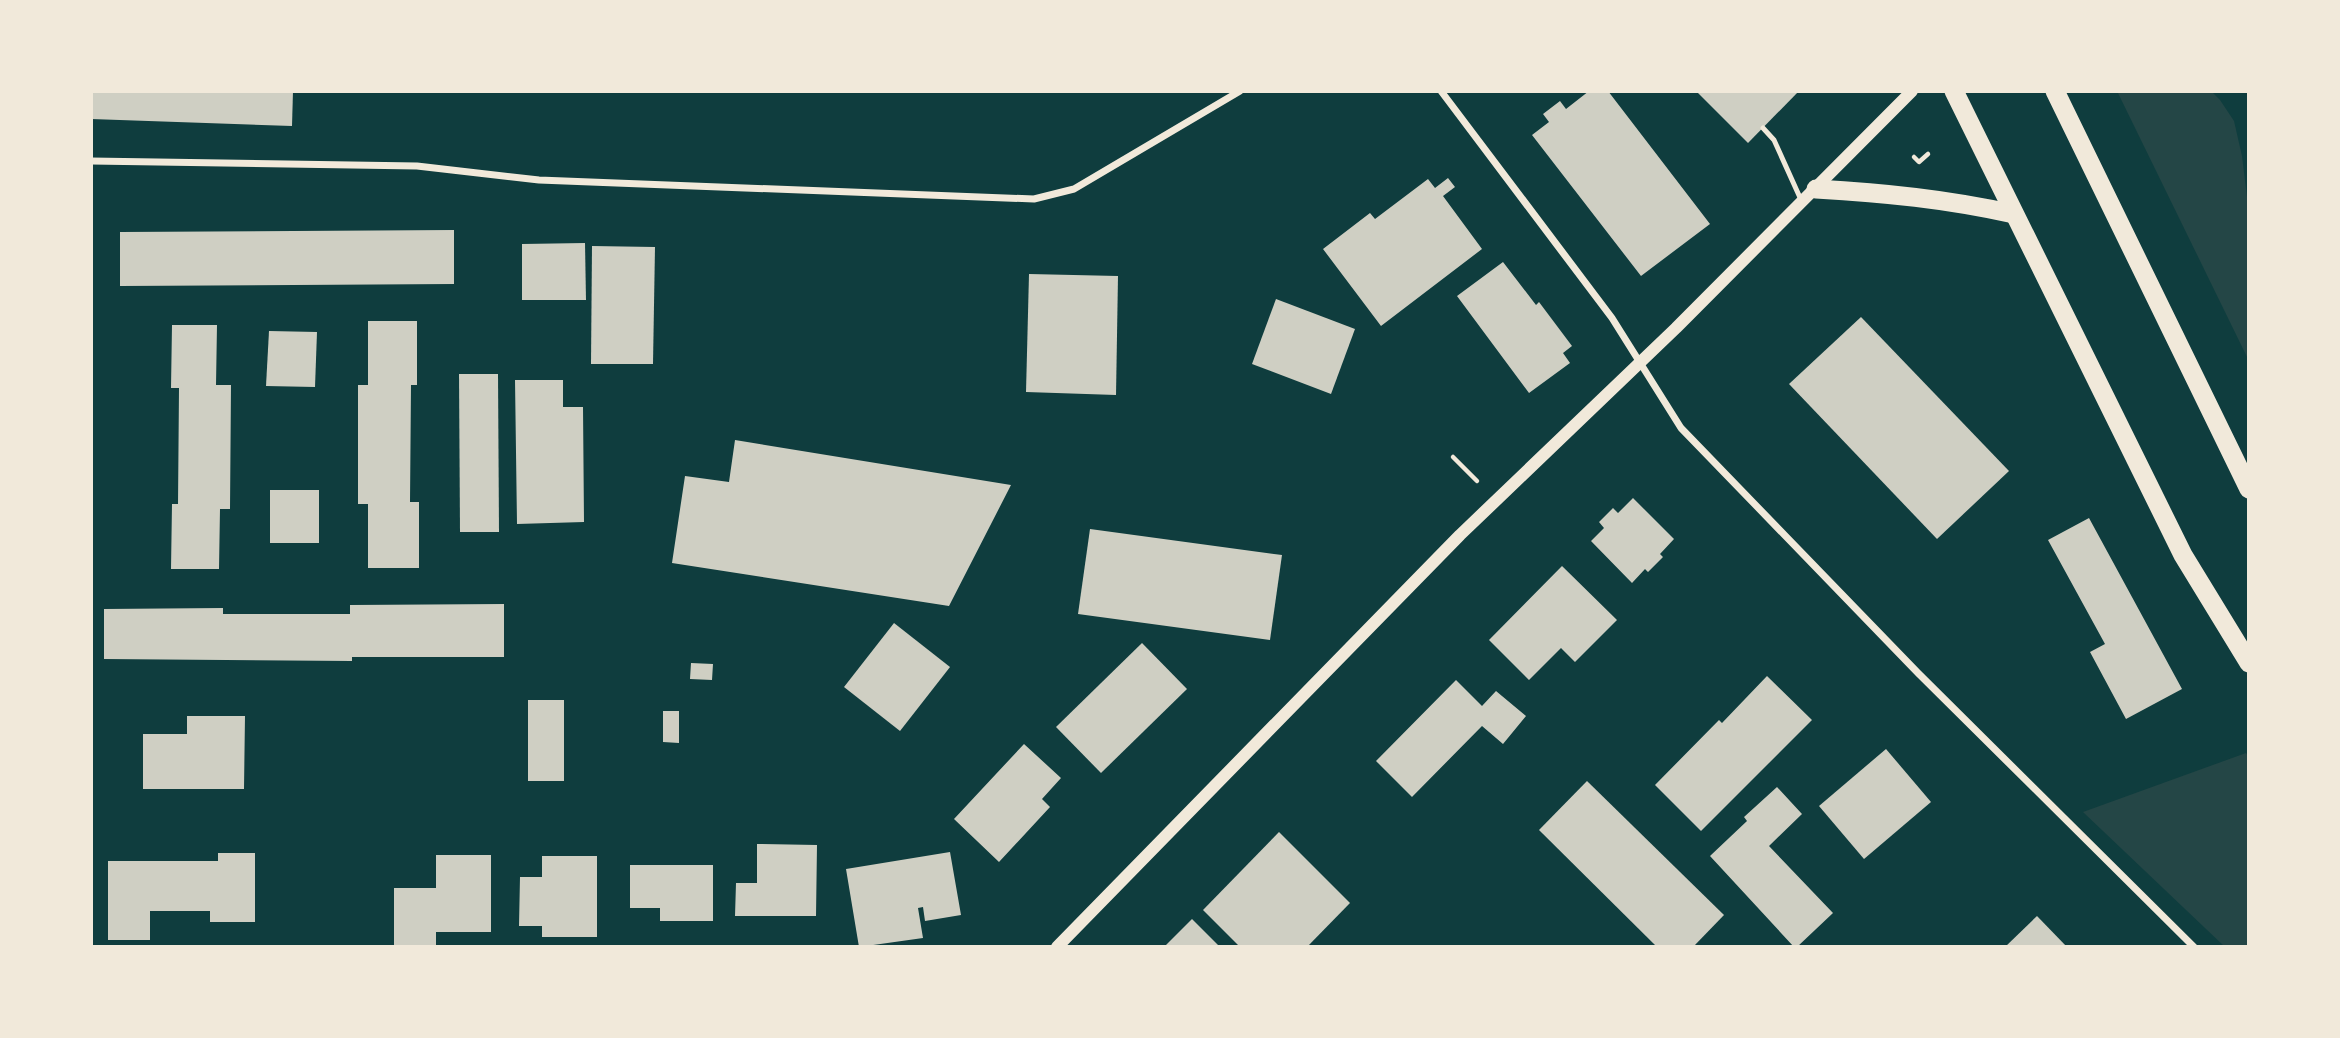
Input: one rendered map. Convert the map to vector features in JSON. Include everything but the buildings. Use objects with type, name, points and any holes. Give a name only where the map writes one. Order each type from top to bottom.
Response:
[{"type":"highway","points":[[1954,91],[2183,555],[2249,663]]},
{"type":"highway","points":[[2055,91],[2249,489]]},
{"type":"highway","points":[[1809,196],[1892,193],[1958,201],[2014,214]]},
{"type":"street","points":[[91,161],[417,166],[539,180],[1034,199],[1074,189],[1240,91]]},
{"type":"street","points":[[1441,91],[1612,318],[1681,428],[1918,673],[2194,947]]},
{"type":"street","points":[[1057,947],[1460,535],[1809,196],[1912,91]]},
{"type":"lane","points":[[1763,128],[1774,140],[1809,196]]},
{"type":"path","points":[[1914,157],[1919,162],[1928,154]]},
{"type":"path","points":[[1453,457],[1497,500]]},
{"type":"shaded area","points":[[2117,91],[2211,91],[2234,121],[2242,156],[2249,213],[2249,361]]},
{"type":"shaded area","points":[[2246,753],[2249,758],[2249,947],[2225,947],[2083,812]]}]
